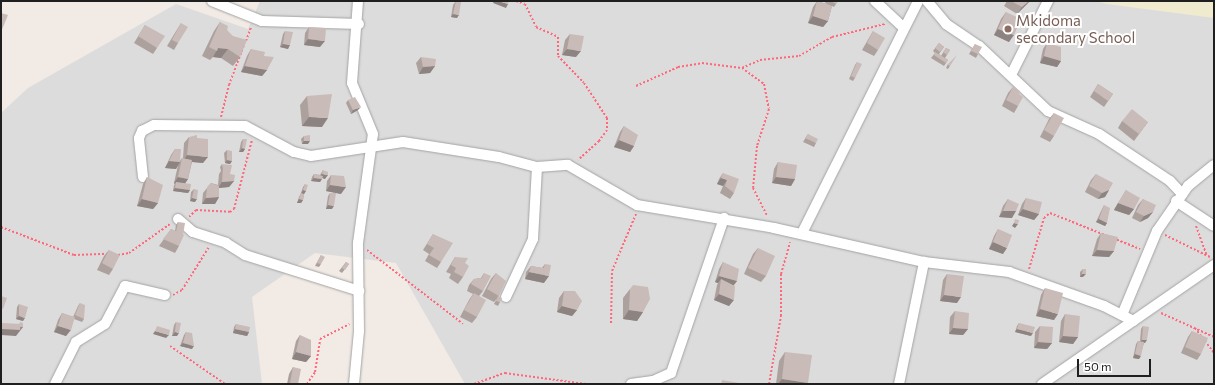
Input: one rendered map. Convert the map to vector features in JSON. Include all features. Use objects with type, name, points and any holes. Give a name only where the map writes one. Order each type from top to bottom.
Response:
[{"type":"street","points":[[212,1],[251,18],[276,22],[359,24]]},
{"type":"street","points":[[354,384],[359,313],[358,243],[372,147],[371,124],[352,83],[359,24],[358,1]]},
{"type":"street","points":[[875,1],[899,22]]},
{"type":"street","points":[[798,232],[843,156],[899,22],[918,1]]},
{"type":"street","points":[[927,1],[946,24],[979,46],[1048,111],[1099,134],[1170,181],[1179,198],[1188,209],[1214,226]]},
{"type":"street","points":[[1011,75],[1048,1]]},
{"type":"street","points":[[143,177],[139,138],[142,131],[154,125],[214,126],[254,129],[306,155],[403,142],[499,157],[538,167],[574,166],[637,205],[724,218],[798,232],[924,262],[1027,276],[1122,315],[1133,321]]},
{"type":"street","points":[[1122,315],[1157,231],[1179,198],[1202,172],[1214,165]]},
{"type":"street","points":[[506,297],[533,238],[538,167]]},
{"type":"street","points":[[631,384],[665,378],[673,370],[724,218]]},
{"type":"street","points":[[178,219],[193,232],[214,239],[245,255],[359,291]]},
{"type":"street","points":[[899,384],[924,262]]},
{"type":"street","points":[[1042,384],[1214,266]]},
{"type":"street","points":[[55,384],[76,342],[105,324],[125,286],[165,295]]},
{"type":"path","points":[[516,1],[525,4],[536,27],[558,37],[558,56],[584,83],[606,118],[603,136],[580,155],[574,166]]},
{"type":"path","points":[[214,126],[221,118],[251,18]]},
{"type":"path","points":[[636,86],[692,64],[742,68],[760,60],[800,56],[832,37],[878,29],[899,22]]},
{"type":"path","points":[[742,68],[764,84],[767,96],[769,109],[757,146],[753,188],[756,200],[774,228]]},
{"type":"path","points":[[1,227],[74,255],[121,255],[178,219],[187,220],[196,210],[230,212],[234,209],[254,129]]},
{"type":"path","points":[[611,323],[612,271],[634,220],[637,205]]},
{"type":"path","points":[[1188,209],[1206,255]]},
{"type":"path","points":[[1027,276],[1044,218],[1050,213],[1108,233],[1147,252]]},
{"type":"path","points":[[1157,231],[1214,259]]},
{"type":"path","points":[[768,384],[781,316],[781,274],[798,232]]},
{"type":"path","points":[[165,295],[174,296],[182,290],[214,239]]},
{"type":"path","points":[[358,243],[463,324]]},
{"type":"path","points":[[1151,308],[1214,337]]},
{"type":"path","points":[[307,384],[315,372],[320,339],[346,328],[359,313]]},
{"type":"path","points":[[1195,327],[1214,353]]},
{"type":"path","points":[[170,346],[225,384]]},
{"type":"path","points":[[474,384],[505,373],[586,384]]},
{"type":"shaded area","points":[[260,1],[1214,1],[1214,384],[465,384],[396,263],[315,253],[252,297],[262,384],[1,384],[1,113],[28,88],[176,4],[248,29]]},
{"type":"shaded area","points":[[1096,1],[1214,1],[1214,18],[1107,4]]},
{"type":"building","points":[[456,1],[461,2],[459,15],[453,14]]},
{"type":"building","points":[[498,1],[509,1],[508,4]]},
{"type":"building","points":[[817,1],[832,6],[828,21],[813,16]]},
{"type":"building","points":[[831,1],[838,1],[836,4]]},
{"type":"building","points":[[1011,1],[1029,1],[1022,7]]},
{"type":"building","points":[[1006,12],[1021,19],[1014,35],[998,29]]},
{"type":"building","points":[[1,13],[8,15],[1,32]]},
{"type":"building","points":[[220,22],[228,26],[227,30],[233,36],[247,40],[240,57],[228,49],[218,48],[217,51],[209,47]]},
{"type":"building","points":[[181,23],[188,27],[178,43],[172,40]]},
{"type":"building","points":[[145,25],[165,36],[157,48],[138,36]]},
{"type":"building","points":[[309,27],[326,28],[325,41],[308,39]]},
{"type":"building","points":[[285,31],[293,32],[290,45],[283,44]]},
{"type":"building","points":[[873,31],[885,38],[878,50],[867,43]]},
{"type":"building","points":[[570,34],[584,36],[581,51],[567,49]]},
{"type":"building","points":[[939,43],[944,47],[940,52],[935,48]]},
{"type":"building","points":[[1047,43],[1061,47],[1061,61],[1044,56]]},
{"type":"building","points":[[975,44],[982,47],[978,54],[971,51]]},
{"type":"building","points":[[946,48],[950,50],[947,55],[943,52]]},
{"type":"building","points":[[251,49],[265,52],[264,56],[274,57],[267,70],[245,66]]},
{"type":"building","points":[[935,52],[948,60],[946,63],[934,55]]},
{"type":"building","points":[[957,55],[950,66],[948,64]]},
{"type":"building","points":[[421,57],[436,59],[435,66],[423,67]]},
{"type":"building","points":[[857,62],[862,64],[855,78],[851,76]]},
{"type":"building","points":[[1098,84],[1113,94],[1108,101],[1094,91]]},
{"type":"building","points":[[1013,87],[1020,91],[1019,94],[1023,97],[1018,106],[1006,100]]},
{"type":"building","points":[[332,94],[328,118],[309,117],[307,96]]},
{"type":"building","points":[[355,97],[361,107],[353,110],[348,100]]},
{"type":"building","points":[[1132,109],[1148,122],[1139,134],[1122,121]]},
{"type":"building","points":[[1054,113],[1064,118],[1054,136],[1044,130]]},
{"type":"building","points":[[624,126],[638,135],[634,146],[619,140]]},
{"type":"building","points":[[808,134],[818,139],[816,143],[805,138]]},
{"type":"building","points":[[197,135],[197,138],[208,139],[208,157],[187,155],[189,137]]},
{"type":"building","points":[[310,135],[310,141],[304,141],[304,136]]},
{"type":"building","points":[[243,139],[247,139],[245,149],[242,148]]},
{"type":"building","points":[[175,149],[181,149],[180,162],[169,161]]},
{"type":"building","points":[[227,150],[232,151],[232,161],[227,160]]},
{"type":"building","points":[[182,158],[192,160],[188,179],[178,177]]},
{"type":"building","points":[[778,162],[797,165],[795,179],[776,177]]},
{"type":"building","points":[[222,164],[232,165],[231,170],[223,167],[223,169]]},
{"type":"building","points":[[223,167],[231,169],[230,174],[235,175],[234,181],[222,182]]},
{"type":"building","points":[[323,170],[328,172],[328,175],[322,174]]},
{"type":"building","points":[[723,173],[739,179],[734,193],[725,186],[727,180],[721,178]]},
{"type":"building","points":[[314,174],[323,176],[322,179],[314,178]]},
{"type":"building","points":[[1096,174],[1113,183],[1109,190],[1102,193],[1089,186]]},
{"type":"building","points":[[331,175],[344,176],[346,187],[330,185]]},
{"type":"building","points":[[147,177],[163,185],[158,203],[142,199]]},
{"type":"building","points":[[176,182],[191,184],[190,190],[175,188]]},
{"type":"building","points":[[211,183],[219,186],[219,197],[206,198],[207,187]]},
{"type":"building","points":[[305,184],[308,185],[306,191],[303,190]]},
{"type":"building","points":[[194,189],[198,190],[197,199],[192,198]]},
{"type":"building","points":[[1126,190],[1140,198],[1134,209],[1118,203]]},
{"type":"building","points":[[301,193],[304,194],[303,200],[299,199]]},
{"type":"building","points":[[330,193],[336,193],[334,206],[328,205]]},
{"type":"building","points":[[1026,198],[1042,202],[1039,214],[1023,209]]},
{"type":"building","points":[[1008,199],[1019,204],[1016,211],[1003,211]]},
{"type":"building","points":[[1143,199],[1156,205],[1153,212],[1144,216],[1136,212]]},
{"type":"building","points":[[1104,205],[1110,208],[1107,223],[1099,219]]},
{"type":"building","points":[[1015,219],[1019,220],[1018,224],[1014,223]]},
{"type":"building","points":[[178,222],[185,223],[183,235],[176,232]]},
{"type":"building","points":[[171,229],[184,235],[179,246],[163,239]]},
{"type":"building","points":[[998,229],[1012,235],[1007,248],[993,242]]},
{"type":"building","points":[[1101,233],[1118,237],[1114,251],[1097,250]]},
{"type":"building","points":[[433,234],[453,243],[441,262],[429,255],[434,248],[427,244]]},
{"type":"building","points":[[758,248],[775,256],[766,276],[748,268]]},
{"type":"building","points":[[109,250],[120,255],[113,269],[102,263]]},
{"type":"building","points":[[321,255],[325,257],[321,264],[317,263]]},
{"type":"building","points":[[455,257],[468,258],[465,263],[469,266],[463,277],[454,272],[456,268],[451,265]]},
{"type":"building","points":[[346,262],[349,264],[345,270],[342,268]]},
{"type":"building","points":[[723,262],[739,269],[737,281],[719,276]]},
{"type":"building","points":[[545,264],[551,265],[549,276],[529,272],[531,266],[544,268]]},
{"type":"building","points":[[1083,269],[1086,269],[1086,274],[1082,274]]},
{"type":"building","points":[[484,273],[491,276],[483,291],[471,284],[474,279],[482,278]]},
{"type":"building","points":[[496,273],[506,281],[499,296],[487,289]]},
{"type":"building","points":[[947,274],[964,276],[961,297],[944,295]]},
{"type":"building","points":[[721,279],[735,286],[734,300],[719,294]]},
{"type":"building","points":[[633,285],[648,287],[650,299],[643,312],[629,310],[630,289]]},
{"type":"building","points":[[1045,288],[1063,293],[1058,314],[1040,309]]},
{"type":"building","points":[[564,291],[575,291],[582,301],[577,310],[562,306]]},
{"type":"building","points":[[474,293],[486,300],[477,317],[464,310]]},
{"type":"building","points":[[1,296],[7,298],[3,309],[1,308]]},
{"type":"building","points":[[498,296],[502,298],[500,302],[496,301]]},
{"type":"building","points":[[80,303],[85,305],[84,319],[75,315]]},
{"type":"building","points":[[19,304],[28,307],[25,318],[19,316]]},
{"type":"building","points":[[955,311],[969,313],[968,329],[953,328]]},
{"type":"building","points":[[62,313],[75,317],[71,330],[58,326]]},
{"type":"building","points":[[1065,314],[1080,316],[1078,337],[1063,336]]},
{"type":"building","points":[[20,322],[23,323],[23,327],[19,324]]},
{"type":"building","points":[[176,322],[181,323],[179,333],[175,332]]},
{"type":"building","points":[[2,323],[21,324],[20,330],[2,329]]},
{"type":"building","points":[[1019,323],[1035,327],[1033,333],[1017,329]]},
{"type":"building","points":[[236,324],[250,327],[249,332],[235,329]]},
{"type":"building","points":[[157,326],[170,330],[169,335],[155,331]]},
{"type":"building","points":[[1040,326],[1053,327],[1052,343],[1038,342]]},
{"type":"building","points":[[1143,326],[1149,327],[1147,340],[1142,340]]},
{"type":"building","points":[[1192,331],[1208,338],[1201,354],[1185,347]]},
{"type":"building","points":[[186,332],[192,333],[194,346],[183,343]]},
{"type":"building","points":[[300,335],[311,340],[311,356],[296,352]]},
{"type":"building","points":[[1138,341],[1144,342],[1141,356],[1135,354]]},
{"type":"building","points":[[785,352],[812,355],[808,383],[782,379]]},
{"type":"building","points":[[293,367],[301,369],[298,384],[290,383]]},
{"type":"building","points":[[722,380],[739,383],[739,384],[721,384]]},
{"type":"place","name":"Mkidoma secondary School","points":[[1008,29]]}]
